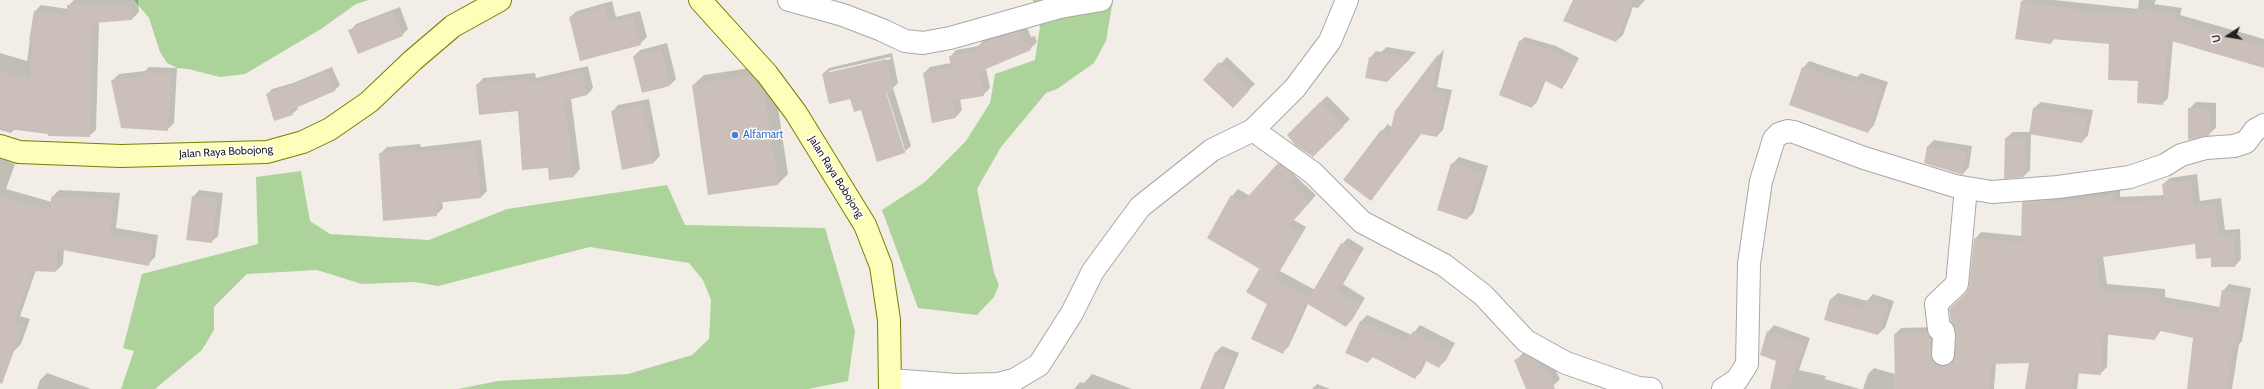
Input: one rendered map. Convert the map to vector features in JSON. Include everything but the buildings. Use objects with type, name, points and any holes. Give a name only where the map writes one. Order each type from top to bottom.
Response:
[{"type":"main road","name":"Jalan Raya Bobojong","points":[[0,146],[19,152],[121,156],[267,152],[303,142],[330,129],[369,102],[412,61],[453,26],[500,0]]},
{"type":"main road","name":"Jalan Raya Bobojong","points":[[700,0],[767,74],[796,113],[865,225],[881,266],[889,320],[890,384]]},
{"type":"street","points":[[790,0],[843,15],[904,41],[923,43],[950,38],[1060,7],[1101,0]]},
{"type":"street","points":[[890,384],[984,384],[1014,380],[1026,375],[1039,365],[1072,313],[1093,271],[1140,207],[1212,150],[1253,130],[1295,88],[1330,41],[1347,0]]},
{"type":"street","points":[[1724,389],[1737,380],[1747,364],[1749,264],[1761,182],[1774,139],[1777,135],[1788,131],[1794,132],[1864,158],[1955,186],[1992,192],[2058,187],[2130,177],[2165,165],[2181,155],[2206,148],[2234,146],[2246,142],[2255,130],[2264,125]]},
{"type":"street","points":[[1253,130],[1313,173],[1362,222],[1410,246],[1450,269],[1483,295],[1526,341],[1566,363],[1638,388],[1650,389]]},
{"type":"street","points":[[1943,354],[1944,336],[1943,331],[1939,329],[1936,304],[1957,284],[1966,188]]},
{"type":"green space","points":[[134,0],[369,0],[356,4],[321,29],[245,74],[220,77],[188,69],[177,68],[167,63],[160,52],[149,18]]},
{"type":"green space","points":[[1033,0],[1113,0],[1106,41],[1094,63],[1057,89],[1046,93],[1001,147],[977,189],[994,273],[999,285],[994,297],[977,315],[918,308],[882,210],[925,182],[966,141],[990,103],[995,74],[1035,60],[1040,27]]},
{"type":"green space","points":[[301,171],[310,221],[330,234],[429,240],[507,209],[667,185],[685,225],[825,228],[855,331],[848,381],[808,389],[458,389],[498,381],[628,374],[692,355],[709,339],[711,300],[703,280],[689,263],[590,247],[438,286],[415,282],[362,284],[317,270],[247,274],[214,307],[214,330],[202,350],[155,389],[121,389],[134,351],[123,348],[142,274],[258,244],[256,177]]},
{"type":"place","name":"Alfamart","points":[[735,135]]}]
